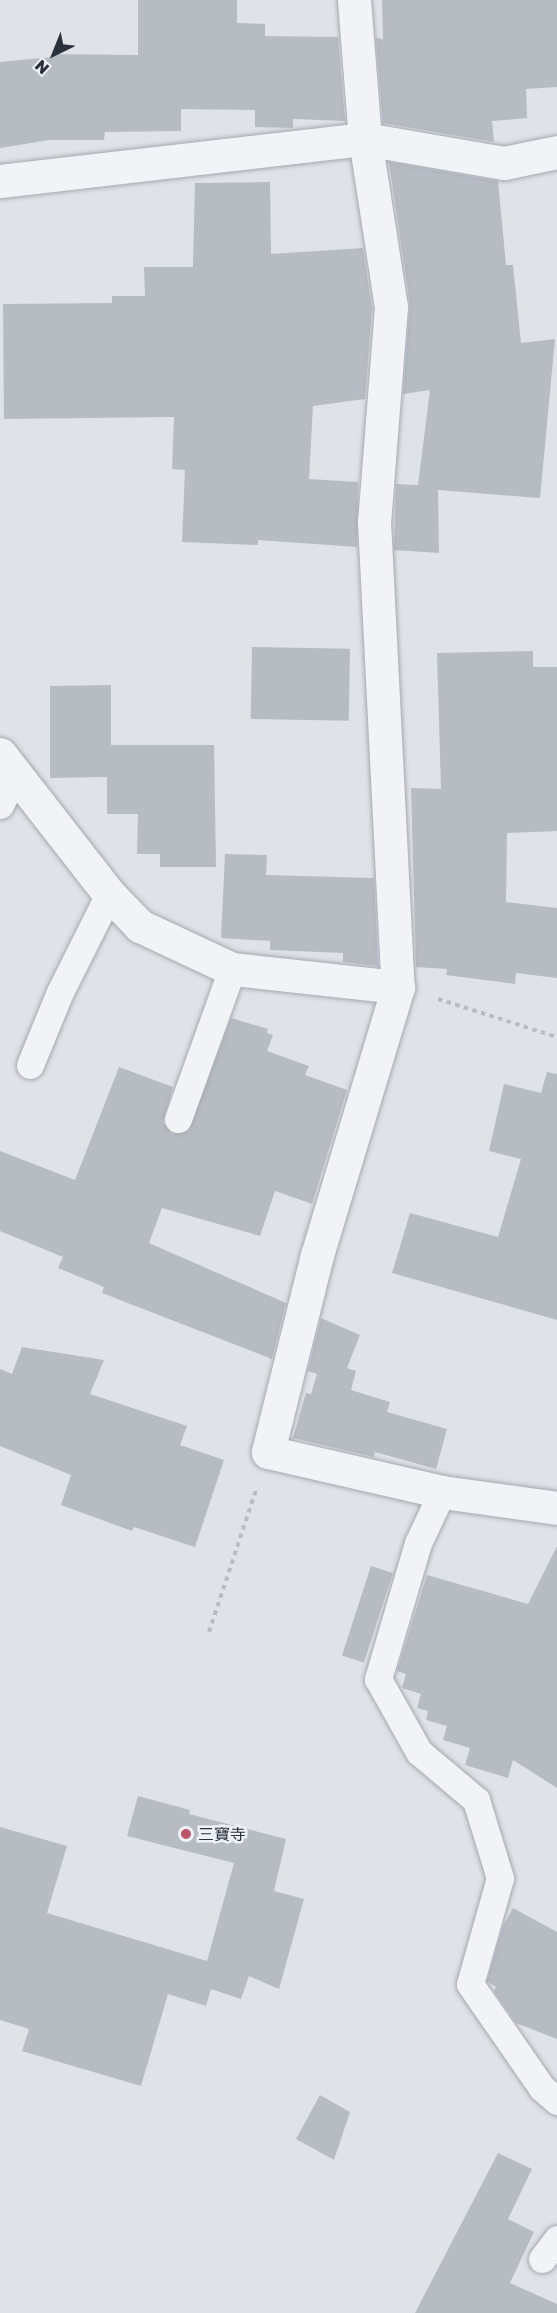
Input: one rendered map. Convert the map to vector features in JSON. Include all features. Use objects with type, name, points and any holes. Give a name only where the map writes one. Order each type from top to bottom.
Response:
[{"type":"street","points":[[354,0],[365,139],[391,308],[374,521],[398,987],[317,1255],[268,1452],[442,1492],[557,1508]]},
{"type":"street","points":[[0,181],[365,139],[504,163],[557,152]]},
{"type":"street","points":[[8,765],[109,894],[140,926],[232,969],[398,987]]},
{"type":"lane","points":[[0,805],[8,765]]},
{"type":"lane","points":[[30,1065],[60,992],[109,894]]},
{"type":"lane","points":[[178,1119],[232,969]]},
{"type":"lane","points":[[442,1492],[418,1543],[378,1679],[419,1752],[476,1800],[500,1878],[470,1984],[542,2088],[557,2101]]},
{"type":"path","points":[[398,987],[557,1037]]},
{"type":"path","points":[[209,1632],[268,1452]]},
{"type":"building","points":[[138,0],[237,0],[237,23],[265,24],[265,36],[338,37],[345,121],[293,119],[293,128],[255,127],[255,110],[181,109],[181,131],[105,132],[104,140],[49,140],[0,148],[0,62],[53,57],[53,54],[138,55]]},
{"type":"building","points":[[382,0],[557,0],[557,87],[526,89],[527,118],[492,121],[494,142],[383,123],[376,38],[383,39]]},
{"type":"building","points":[[389,162],[498,181],[506,265],[513,265],[521,343],[555,339],[540,498],[438,490],[439,553],[394,550],[396,484],[418,485],[430,390],[403,394],[410,304]]},
{"type":"building","points":[[270,182],[271,254],[363,248],[372,308],[365,399],[313,406],[309,479],[358,482],[357,547],[258,540],[258,545],[182,542],[185,470],[172,469],[174,417],[4,419],[3,304],[112,303],[112,296],[145,296],[144,267],[193,267],[195,183]]},
{"type":"building","points":[[252,647],[350,649],[349,721],[251,719]]},
{"type":"building","points":[[533,651],[533,667],[557,667],[557,831],[507,833],[506,902],[557,908],[557,978],[516,973],[515,984],[446,975],[447,969],[416,967],[411,788],[441,789],[437,653]]},
{"type":"building","points":[[111,685],[111,745],[214,745],[216,867],[160,867],[160,854],[137,854],[138,814],[107,814],[107,777],[50,778],[50,686]]},
{"type":"building","points":[[225,854],[267,855],[266,875],[374,878],[378,966],[343,962],[343,953],[270,950],[270,941],[221,938]]},
{"type":"building","points":[[231,1018],[268,1029],[267,1033],[273,1035],[267,1051],[309,1066],[305,1075],[347,1090],[312,1204],[275,1191],[260,1236],[162,1208],[149,1243],[286,1303],[272,1359],[102,1293],[104,1287],[58,1268],[63,1257],[0,1231],[0,1151],[75,1180],[119,1067],[173,1087],[163,1122],[172,1134],[188,1131]]},
{"type":"building","points":[[547,1072],[557,1074],[557,1320],[392,1273],[410,1213],[498,1237],[521,1159],[489,1151],[504,1084],[541,1093]]},
{"type":"building","points":[[321,1318],[360,1335],[347,1368],[356,1371],[351,1390],[390,1402],[387,1412],[447,1429],[436,1469],[375,1452],[374,1457],[293,1438],[306,1393],[311,1394],[317,1374],[308,1371]]},
{"type":"building","points":[[22,1347],[104,1360],[90,1394],[187,1426],[180,1445],[224,1460],[195,1547],[134,1527],[132,1531],[61,1505],[71,1475],[0,1446],[0,1369],[12,1374]]},
{"type":"building","points":[[557,1546],[557,1788],[513,1760],[508,1778],[465,1765],[470,1748],[443,1740],[447,1726],[426,1720],[428,1711],[417,1708],[421,1694],[402,1688],[406,1674],[397,1671],[427,1575],[528,1604]]},
{"type":"building","points":[[371,1566],[393,1573],[364,1663],[342,1655]]},
{"type":"building","points":[[138,1796],[190,1810],[189,1814],[286,1839],[274,1891],[304,1899],[279,1989],[249,1976],[241,1999],[211,1989],[206,2006],[168,1994],[141,2086],[22,2051],[29,2029],[0,2020],[0,1827],[67,1846],[47,1913],[207,1961],[234,1863],[127,1836]]},
{"type":"building","points":[[513,1908],[557,1932],[557,2039],[516,2023],[494,1991],[496,1987],[487,1981],[503,1926]]},
{"type":"building","points":[[320,2095],[350,2112],[334,2160],[296,2139]]},
{"type":"building","points":[[498,2153],[532,2169],[508,2219],[534,2232],[510,2283],[557,2304],[557,2313],[415,2313]]},
{"type":"place","name":"三寶寺","points":[[186,1834]]}]
